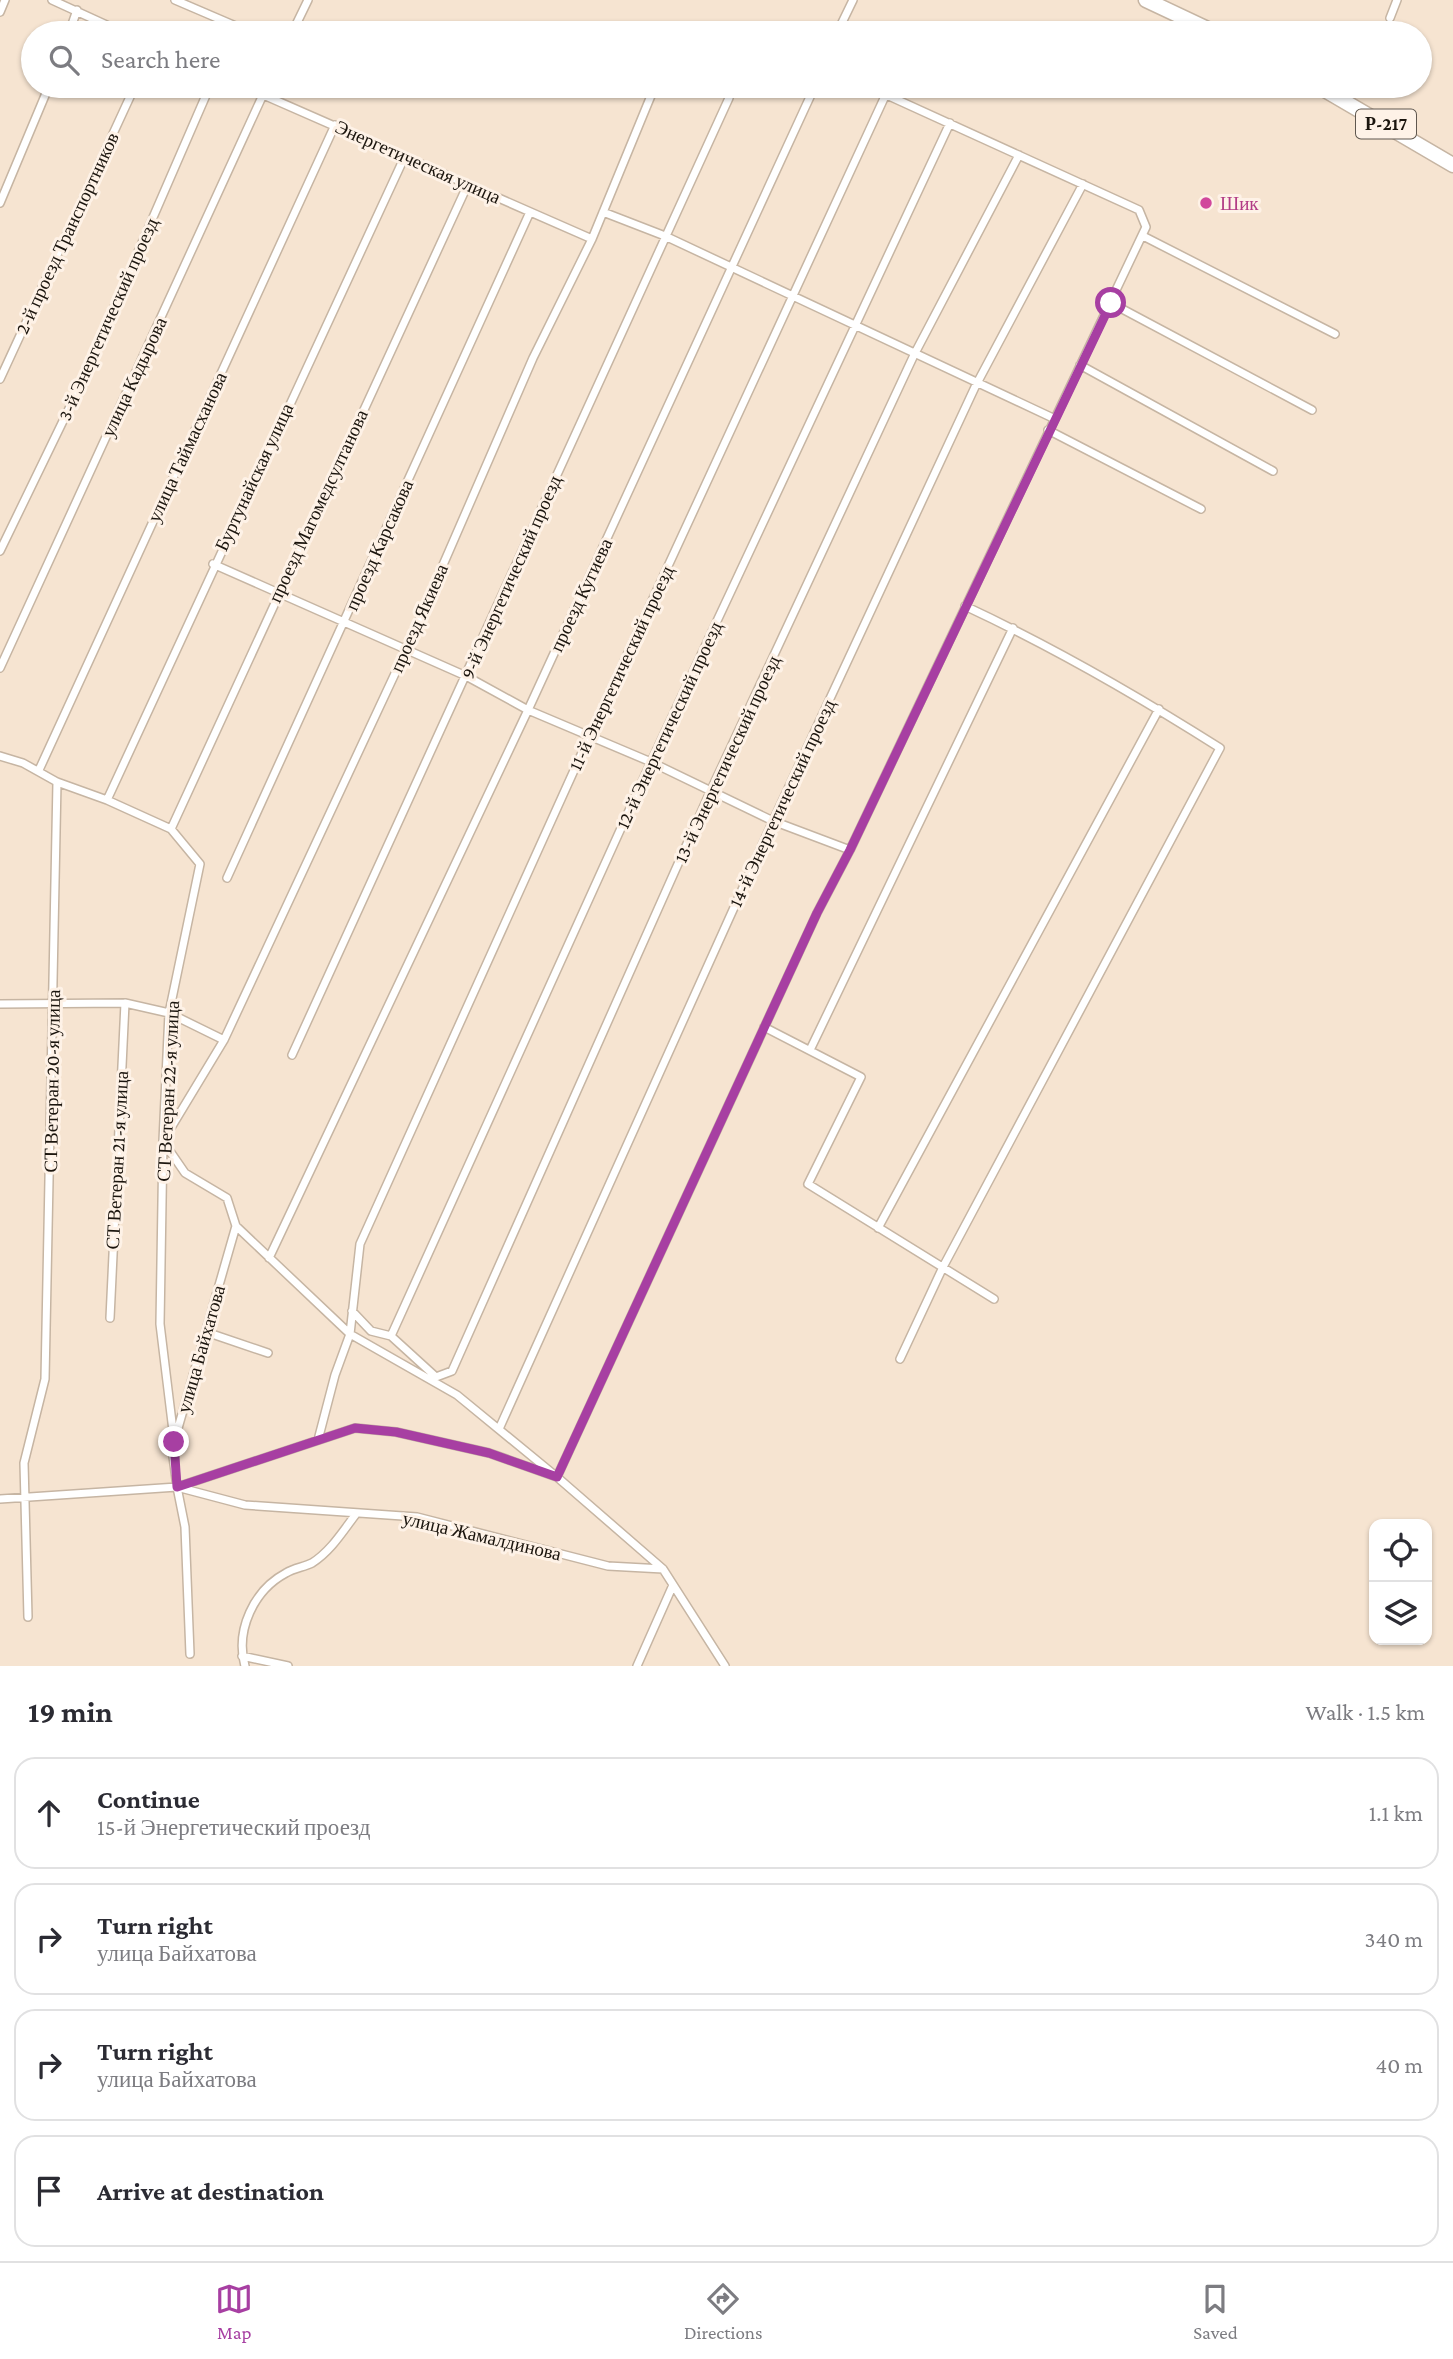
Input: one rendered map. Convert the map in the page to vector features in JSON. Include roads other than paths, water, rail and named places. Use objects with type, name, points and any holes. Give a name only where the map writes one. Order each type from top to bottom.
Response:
[{"type":"highway","points":[[1146,0],[1191,21]]},
{"type":"highway","name":"Р-217","points":[[1339,98],[1453,165]]},
{"type":"street","points":[[0,12],[5,0]]},
{"type":"street","points":[[52,0],[99,21]]},
{"type":"street","points":[[175,0],[224,21]]},
{"type":"street","points":[[298,21],[309,0]]},
{"type":"street","points":[[843,21],[853,0]]},
{"type":"street","points":[[1390,18],[1397,0]]},
{"type":"street","points":[[73,21],[77,10]]},
{"type":"street","points":[[0,203],[44,98]]},
{"type":"street","name":"2-й проезд Транспортников","points":[[0,379],[129,98]]},
{"type":"street","name":"3-й Энергетический проезд","points":[[0,551],[79,388],[205,98]]},
{"type":"street","name":"улица Кадырова","points":[[0,668],[262,98]]},
{"type":"street","name":"Энергетическая улица","points":[[270,98],[592,239]]},
{"type":"street","name":"проезд Якиева","points":[[163,1141],[223,1040],[406,650],[533,358],[592,239],[650,98]]},
{"type":"street","name":"9-й Энергетический проезд","points":[[292,1055],[729,98]]},
{"type":"street","name":"проезд Кугиева","points":[[270,1258],[528,710],[809,98]]},
{"type":"street","name":"11-й Энергетический проезд","points":[[318,1440],[335,1376],[350,1334],[360,1244],[590,735],[884,98]]},
{"type":"street","points":[[557,1477],[817,913],[850,850],[1146,227],[1139,210],[895,98]]},
{"type":"street","name":"12-й Энергетический проезд","points":[[393,1333],[651,762],[950,123]]},
{"type":"street","name":"улица Таймасханова","points":[[39,770],[335,125]]},
{"type":"street","name":"13-й Энергетический проезд","points":[[436,1377],[452,1371],[712,790],[914,355],[1019,155]]},
{"type":"street","name":"Буртунайская улица","points":[[107,800],[213,564],[405,156]]},
{"type":"street","name":"проезд Магомедсултанова","points":[[171,829],[468,184]]},
{"type":"street","name":"14-й Энергетический проезд","points":[[499,1429],[773,821],[977,383],[1083,184]]},
{"type":"street","name":"проезд Карсакова","points":[[227,878],[530,212]]},
{"type":"street","points":[[603,212],[665,236],[1055,419]]},
{"type":"street","points":[[1143,236],[1335,334]]},
{"type":"street","points":[[1111,303],[1312,410]]},
{"type":"street","points":[[1080,365],[1273,471]]},
{"type":"street","points":[[1048,430],[1201,509]]},
{"type":"street","points":[[213,564],[466,676],[528,710],[651,762],[773,821],[850,850]]},
{"type":"street","points":[[900,1359],[943,1267],[1220,748],[1159,709],[1013,628],[965,606]]},
{"type":"street","points":[[810,1050],[1013,628]]},
{"type":"street","points":[[878,1227],[1159,709]]},
{"type":"street","points":[[0,755],[39,770],[57,782],[107,800],[171,829]]},
{"type":"street","name":"СТ Ветеран 20-я улица","points":[[29,1617],[24,1463],[45,1379],[57,782]]},
{"type":"street","name":"СТ Ветеран 22-я улица","points":[[171,829],[200,864],[169,1013],[163,1141],[160,1324],[174,1442]]},
{"type":"street","points":[[0,1004],[125,1003],[169,1013],[223,1040]]},
{"type":"street","name":"СТ Ветеран 21-я улица","points":[[110,1318],[125,1003]]},
{"type":"street","points":[[764,1027],[861,1077],[808,1184],[994,1299]]},
{"type":"street","points":[[163,1141],[185,1173],[227,1198],[236,1226],[350,1334],[457,1395]]},
{"type":"street","name":"улица Байхатова","points":[[190,1654],[185,1527],[177,1487],[174,1442],[236,1226]]},
{"type":"street","points":[[352,1311],[371,1331],[393,1333],[436,1377],[663,1569],[725,1666]]},
{"type":"street","points":[[206,1332],[268,1353]]},
{"type":"street","points":[[0,1499],[177,1487],[355,1428],[396,1432],[489,1453],[557,1477]]},
{"type":"street","name":"улица Жамалдинова","points":[[177,1487],[244,1505],[417,1517],[608,1566],[663,1569]]},
{"type":"street","points":[[245,1666],[245,1621],[260,1593],[285,1573],[311,1563],[329,1549],[356,1514]]},
{"type":"street","points":[[637,1666],[673,1585]]},
{"type":"street","points":[[243,1656],[288,1666]]},
{"type":"place","name":"Шик","points":[[1206,203]]}]
